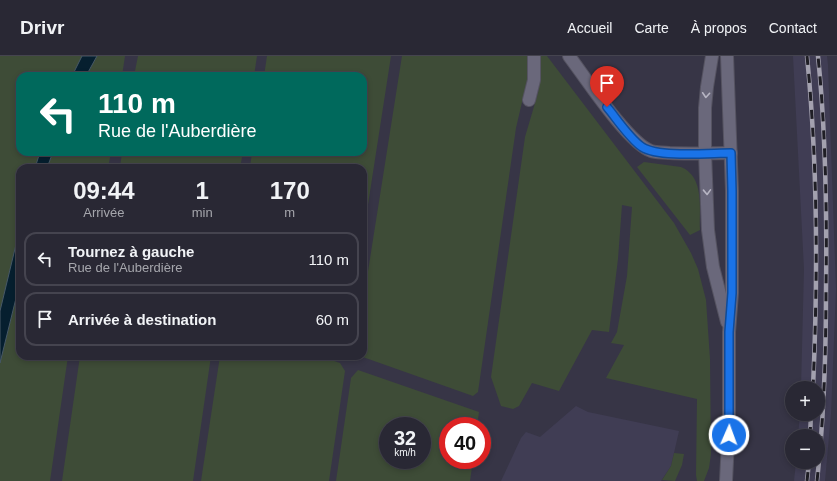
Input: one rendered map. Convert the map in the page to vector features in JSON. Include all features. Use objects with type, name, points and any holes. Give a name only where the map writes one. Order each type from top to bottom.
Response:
[{"type":"street","points":[[529,100],[534,80],[534,56]]},
{"type":"street","points":[[569,56],[607,107],[642,147],[652,152],[690,154],[731,153]]},
{"type":"street","points":[[712,56],[706,94],[705,153],[708,230],[713,267],[729,332]]},
{"type":"street","points":[[726,481],[729,421],[729,332],[732,293],[732,191],[727,56]]},
{"type":"shaded area","points":[[793,56],[827,56],[836,289],[831,414],[825,481],[794,481],[795,469],[825,469],[825,429],[799,429],[799,421],[825,421],[825,381],[801,381],[804,269]]},
{"type":"shaded area","points":[[576,406],[588,412],[679,431],[671,466],[661,481],[501,481],[521,438],[526,432],[540,437]]},
{"type":"green space","points":[[0,56],[82,56],[74,72],[16,72],[16,156],[39,156],[36,164],[16,164],[16,245],[0,311]]},
{"type":"green space","points":[[97,56],[125,56],[123,72],[88,72]]},
{"type":"green space","points":[[138,56],[257,56],[255,72],[135,72]]},
{"type":"green space","points":[[267,56],[391,56],[367,211],[367,164],[250,164],[252,156],[367,156],[367,72],[265,72]]},
{"type":"green space","points":[[402,56],[529,56],[529,72],[516,128],[478,392],[473,396],[367,358],[367,278]]},
{"type":"green space","points":[[540,56],[547,56],[674,223],[698,269],[706,300],[710,359],[711,454],[709,468],[704,481],[697,481],[696,475],[697,399],[606,378],[624,345],[611,343],[617,332],[627,276],[632,207],[622,205],[618,259],[609,332],[592,330],[559,391],[532,383],[519,406],[513,409],[501,406],[491,377],[525,137],[538,93],[541,76]]},
{"type":"green space","points":[[52,156],[110,156],[109,164],[48,164]]},
{"type":"green space","points":[[122,156],[242,156],[241,164],[120,164]]},
{"type":"green space","points":[[644,162],[681,167],[689,172],[694,178],[699,194],[700,230],[690,235],[637,167]]},
{"type":"green space","points":[[16,298],[16,360],[67,360],[50,481],[0,481],[0,363]]},
{"type":"green space","points":[[79,360],[210,360],[193,481],[62,481]]},
{"type":"green space","points":[[219,360],[331,360],[340,363],[345,371],[329,481],[201,481]]},
{"type":"green space","points":[[358,370],[479,412],[478,417],[439,417],[439,469],[472,469],[470,481],[336,481],[351,378]]},
{"type":"green space","points":[[674,453],[684,454],[682,465],[675,481],[662,480],[671,466]]},
{"type":"water","points":[[82,56],[97,56],[88,72],[74,72]]},
{"type":"water","points":[[39,156],[52,156],[48,164],[36,164]]},
{"type":"water","points":[[16,245],[16,298],[0,363],[0,311]]},
{"type":"railway","points":[[807,56],[811,98],[816,222],[816,305],[813,381]]},
{"type":"railway","points":[[817,481],[826,338],[826,202],[821,85],[818,56]]},
{"type":"railway","points":[[810,429],[811,421]]},
{"type":"railway","points":[[807,481],[808,469]]},
{"type":"route","points":[[607,107],[642,147],[652,152],[690,154],[731,153],[732,293],[729,332],[729,435]]}]
